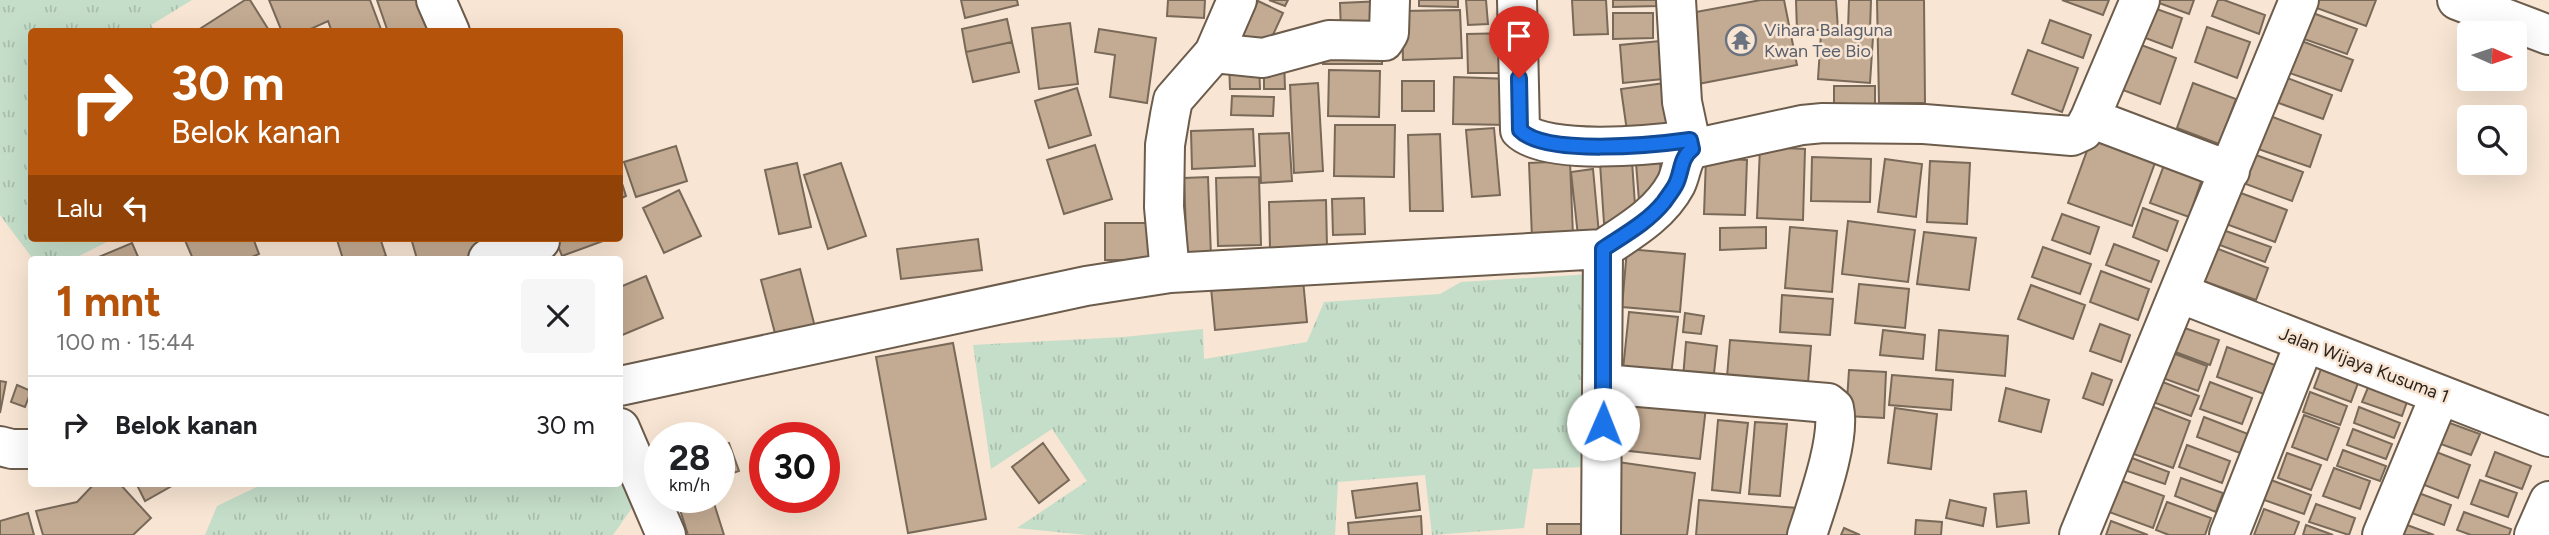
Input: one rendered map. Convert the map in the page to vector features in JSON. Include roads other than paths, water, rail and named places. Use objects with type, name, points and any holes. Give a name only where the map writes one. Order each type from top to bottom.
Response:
[{"type":"street","points":[[436,0],[448,28]]},
{"type":"street","points":[[1170,273],[1164,207],[1165,145],[1173,100],[1214,53],[1237,0]]},
{"type":"street","points":[[1214,53],[1263,58],[1329,40],[1384,41],[1389,33],[1390,0]]},
{"type":"street","points":[[1517,0],[1520,130],[1536,141],[1587,146],[1691,145],[1822,123],[1924,124],[2072,136],[2082,131],[2090,118],[2140,0]]},
{"type":"street","points":[[623,385],[1086,286],[1170,273],[1603,249],[1647,219],[1663,203],[1677,182],[1691,145],[1682,102],[1676,0]]},
{"type":"street","points":[[2079,535],[2299,0]]},
{"type":"street","points":[[2457,0],[2549,35]]},
{"type":"street","points":[[2090,118],[2230,171]]},
{"type":"street","points":[[500,256],[542,246]]},
{"type":"street","points":[[1601,535],[1603,249]]},
{"type":"street","name":"Jalan Wijaya Kusuma 1","points":[[2179,293],[2549,437]]},
{"type":"street","points":[[2229,535],[2305,342]]},
{"type":"street","points":[[1604,384],[1828,403],[1834,408],[1835,426],[1825,481],[1807,535]]},
{"type":"street","points":[[2382,535],[2440,395]]},
{"type":"street","points":[[623,435],[666,535]]},
{"type":"street","points":[[0,446],[28,449]]},
{"type":"street","points":[[2535,535],[2549,501]]},
{"type":"place","name":"Vihara Balaguna Kwan Tee Bio","points":[[1741,40]]}]
